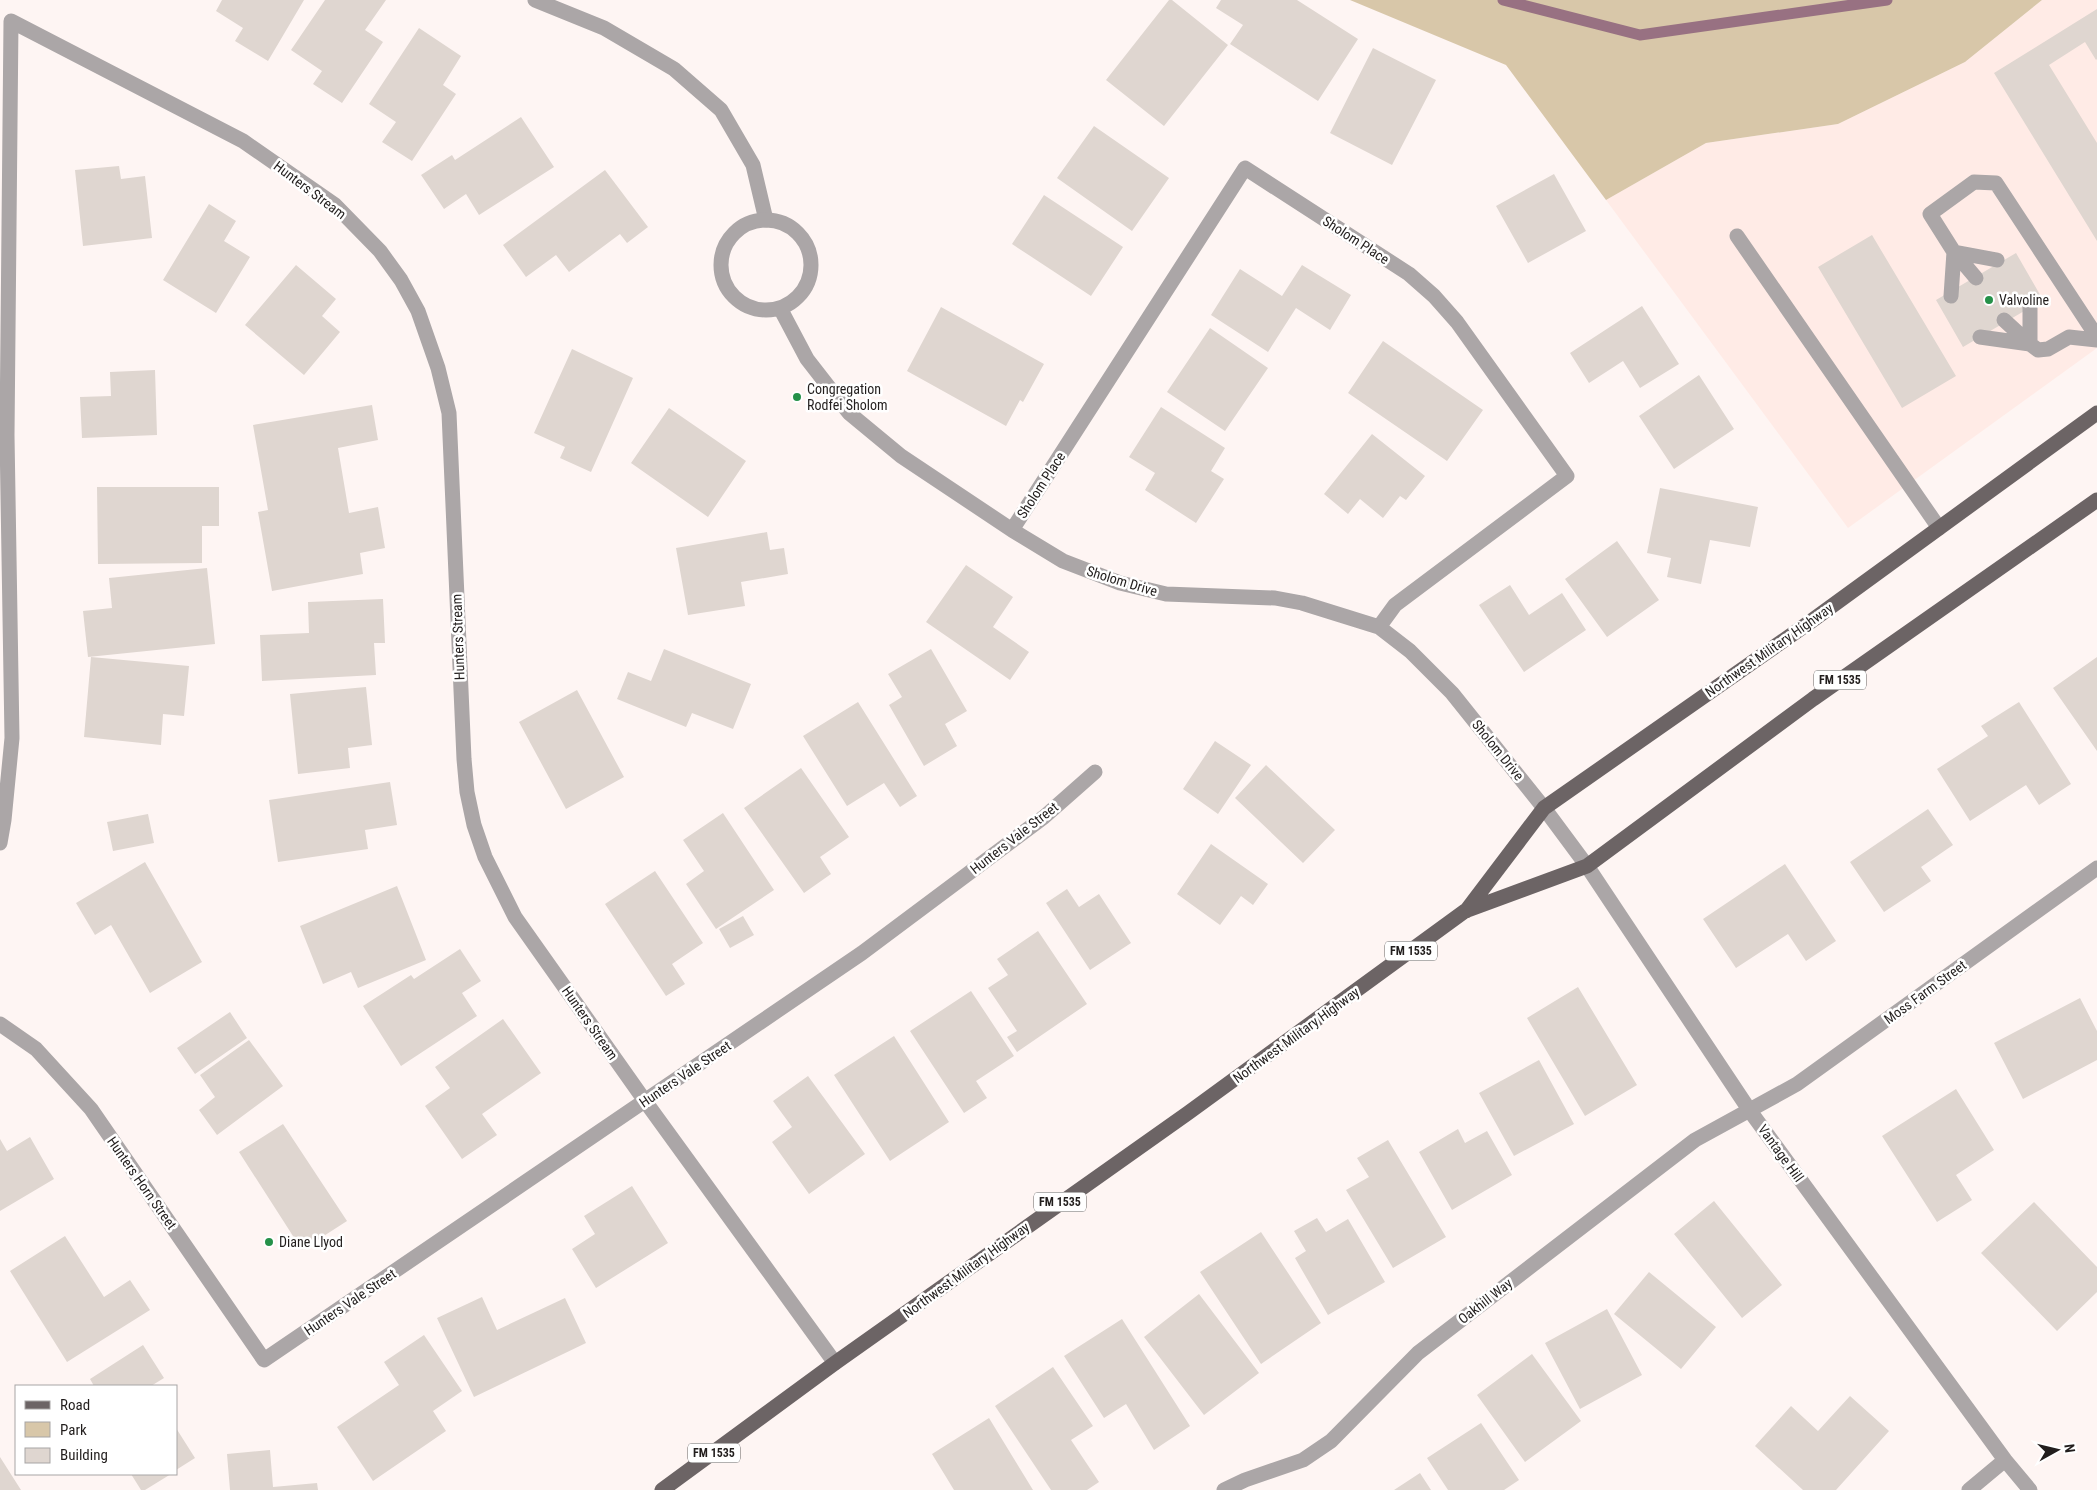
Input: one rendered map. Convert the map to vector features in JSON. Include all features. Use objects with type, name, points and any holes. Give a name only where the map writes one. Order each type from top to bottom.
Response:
[{"type":"main road","name":"Northwest Military Highway","points":[[1465,911],[1544,808],[1747,666],[2097,413]]},
{"type":"main road","name":"Northwest Military Highway","points":[[662,1490],[836,1363],[1188,1113],[1465,911],[1587,866],[1813,699],[2097,500]]},
{"type":"street","points":[[535,0],[604,28],[674,69],[721,110],[752,165],[766,220]]},
{"type":"street","name":"Hunters Stream","points":[[0,842],[12,738],[7,436],[11,21],[243,140],[335,205],[380,250],[401,280],[418,311],[438,368],[449,413],[464,759],[467,792],[474,825],[485,857],[515,917],[645,1101],[836,1363]]},
{"type":"street","name":"Sholom Place","points":[[1012,530],[1245,168],[1409,274],[1434,296],[1457,322],[1567,476],[1395,605],[1379,627]]},
{"type":"street","points":[[1976,278],[1954,252],[1930,214],[1974,182],[1996,183],[2097,339]]},
{"type":"street","points":[[766,220],[786,224],[800,235],[808,250],[811,268],[807,285],[796,299],[780,308],[763,311],[746,306],[732,295],[723,280],[720,262],[725,245],[735,231],[751,222],[766,220]]},
{"type":"street","points":[[1737,236],[1940,528]]},
{"type":"street","points":[[1954,252],[1997,260]]},
{"type":"street","points":[[1951,296],[1954,252]]},
{"type":"street","points":[[2030,304],[2030,344]]},
{"type":"street","name":"Sholom Drive","points":[[780,308],[808,359],[849,413],[901,456],[1012,530],[1063,561],[1120,583],[1166,594],[1275,598],[1302,603],[1379,627],[1410,651],[1452,693],[1544,808]]},
{"type":"street","points":[[2004,320],[2038,350],[2048,349],[2069,337],[2097,339]]},
{"type":"street","points":[[1980,337],[2030,344]]},
{"type":"street","name":"Hunters Vale Street","points":[[264,1360],[862,953],[1044,818],[1094,772]]},
{"type":"street","name":"Vantage Hill","points":[[1544,808],[1587,866],[1750,1110],[2005,1460],[2030,1490]]},
{"type":"street","name":"Moss Farm Street","points":[[1750,1110],[1798,1084],[2097,868]]},
{"type":"street","name":"Hunters Horn Street","points":[[0,1024],[36,1048],[91,1109],[264,1360]]},
{"type":"street","name":"Oakhill Way","points":[[1224,1490],[1245,1480],[1303,1460],[1331,1441],[1418,1353],[1695,1140],[1750,1110]]},
{"type":"street","points":[[1969,1490],[2005,1460]]},
{"type":"shaded area","points":[[2042,0],[2097,0],[2097,348],[1848,528],[1606,200],[1706,143],[1838,124],[1965,62]]},
{"type":"green space","points":[[1350,0],[2042,0],[1965,62],[1838,124],[1706,143],[1606,200],[1506,65]]},
{"type":"building","points":[[222,0],[304,0],[268,61],[235,41],[243,28],[216,11]]},
{"type":"building","points":[[325,0],[386,0],[365,30],[383,42],[342,103],[313,84],[322,71],[291,50]]},
{"type":"building","points":[[1169,0],[1172,0],[1228,45],[1164,126],[1106,80]]},
{"type":"building","points":[[1221,0],[1297,0],[1358,39],[1318,101],[1230,44],[1243,25],[1216,8]]},
{"type":"building","points":[[2097,9],[2097,59],[2085,42],[2049,65],[2097,143],[2097,241],[1994,73]]},
{"type":"building","points":[[419,28],[461,56],[443,85],[456,94],[412,161],[382,142],[396,122],[369,104]]},
{"type":"building","points":[[1373,48],[1436,80],[1392,165],[1330,133]]},
{"type":"building","points":[[521,117],[554,167],[479,215],[466,194],[444,209],[421,175],[452,155],[455,160]]},
{"type":"building","points":[[1094,126],[1169,178],[1132,231],[1057,178]]},
{"type":"building","points":[[119,166],[121,179],[145,176],[152,238],[83,246],[75,170]]},
{"type":"building","points":[[605,170],[648,227],[627,243],[620,234],[569,272],[556,255],[526,277],[503,245]]},
{"type":"building","points":[[1554,174],[1586,231],[1528,263],[1496,206]]},
{"type":"building","points":[[1044,195],[1123,247],[1091,296],[1012,244]]},
{"type":"building","points":[[209,204],[236,221],[224,241],[250,257],[216,313],[163,280]]},
{"type":"building","points":[[1872,235],[1956,376],[1902,408],[1818,267]]},
{"type":"building","name":"Valvoline","points":[[2016,253],[2043,300],[1963,347],[1936,300]]},
{"type":"building","points":[[296,265],[336,299],[322,316],[340,332],[304,375],[245,325]]},
{"type":"building","points":[[1302,265],[1351,295],[1330,330],[1296,308],[1268,352],[1211,315],[1240,269],[1282,296]]},
{"type":"building","points":[[1642,306],[1679,364],[1640,388],[1623,361],[1589,383],[1570,353]]},
{"type":"building","points":[[941,307],[1044,364],[1023,402],[1020,400],[1006,426],[907,371]]},
{"type":"building","points":[[1210,328],[1268,368],[1225,431],[1167,392]]},
{"type":"building","points":[[1383,341],[1483,410],[1447,461],[1348,393]]},
{"type":"building","points":[[572,349],[633,378],[591,472],[560,458],[565,447],[534,433]]},
{"type":"building","points":[[155,370],[157,435],[82,438],[80,397],[111,396],[110,372]]},
{"type":"building","points":[[1699,375],[1734,429],[1674,469],[1639,416]]},
{"type":"building","points":[[372,405],[378,440],[338,448],[349,513],[378,507],[385,548],[360,553],[363,574],[272,591],[258,512],[268,510],[253,425]]},
{"type":"building","points":[[1161,407],[1225,448],[1211,471],[1224,479],[1196,523],[1145,490],[1155,473],[1129,457]]},
{"type":"building","points":[[669,408],[746,461],[708,517],[631,463]]},
{"type":"building","points":[[1372,434],[1425,476],[1406,500],[1400,496],[1383,518],[1360,499],[1348,514],[1324,494]]},
{"type":"building","points":[[97,487],[219,487],[219,526],[202,526],[202,563],[98,564]]},
{"type":"building","points":[[1660,488],[1758,507],[1750,547],[1710,540],[1701,584],[1667,577],[1671,558],[1647,553]]},
{"type":"building","points":[[767,532],[770,550],[784,548],[788,574],[741,582],[745,606],[688,615],[676,548]]},
{"type":"building","points":[[1617,541],[1659,600],[1607,637],[1565,579]]},
{"type":"building","points":[[966,565],[1013,597],[993,627],[1029,652],[1010,680],[926,622]]},
{"type":"building","points":[[207,568],[215,644],[88,657],[83,611],[112,608],[109,578]]},
{"type":"building","points":[[1510,585],[1529,615],[1562,593],[1586,630],[1524,672],[1479,605]]},
{"type":"building","points":[[383,599],[385,643],[374,643],[376,675],[262,681],[260,635],[309,633],[308,602]]},
{"type":"building","points":[[664,649],[751,684],[733,729],[692,713],[686,727],[617,699],[628,672],[651,681]]},
{"type":"building","points":[[931,649],[967,711],[945,724],[957,746],[924,766],[889,705],[902,697],[888,674]]},
{"type":"building","points":[[91,657],[189,666],[184,716],[163,714],[161,745],[84,737]]},
{"type":"building","points":[[2097,657],[2097,751],[2053,688]]},
{"type":"building","points":[[366,687],[372,745],[348,748],[350,768],[298,774],[290,694]]},
{"type":"building","points":[[577,690],[624,777],[566,809],[519,722]]},
{"type":"building","points":[[858,702],[917,796],[900,807],[884,783],[847,806],[803,736]]},
{"type":"building","points":[[2019,702],[2071,784],[2039,805],[2026,785],[1970,821],[1937,769],[1988,736],[1981,726]]},
{"type":"building","points":[[1215,741],[1251,765],[1218,814],[1183,789]]},
{"type":"building","points":[[1266,765],[1335,830],[1303,863],[1235,798]]},
{"type":"building","points":[[801,768],[849,837],[820,857],[831,874],[804,893],[744,808]]},
{"type":"building","points":[[390,782],[397,825],[365,830],[368,849],[278,862],[269,800]]},
{"type":"building","points":[[1928,809],[1953,845],[1921,867],[1931,881],[1884,912],[1850,862]]},
{"type":"building","points":[[723,813],[774,890],[716,929],[686,884],[704,871],[683,840]]},
{"type":"building","points":[[148,814],[154,843],[113,851],[107,822]]},
{"type":"building","points":[[1211,844],[1268,884],[1253,905],[1241,896],[1220,925],[1177,894]]},
{"type":"building","points":[[145,862],[202,962],[150,993],[111,925],[95,935],[76,903]]},
{"type":"building","points":[[1785,864],[1836,941],[1806,961],[1788,934],[1736,968],[1703,919]]},
{"type":"building","points":[[655,871],[703,943],[672,964],[685,984],[666,996],[605,904]]},
{"type":"building","points":[[397,886],[426,960],[358,988],[351,972],[323,984],[300,926]]},
{"type":"building","points":[[1067,889],[1079,907],[1099,894],[1131,943],[1090,970],[1046,903]]},
{"type":"building","points":[[743,916],[754,935],[730,948],[719,929]]},
{"type":"building","points":[[1038,931],[1087,1004],[1017,1052],[1007,1037],[1017,1031],[988,988],[1008,975],[997,959]]},
{"type":"building","points":[[460,949],[481,981],[462,993],[477,1016],[401,1066],[363,1006],[411,975],[414,979]]},
{"type":"building","points":[[1578,987],[1637,1085],[1585,1116],[1527,1018]]},
{"type":"building","points":[[971,991],[1014,1056],[976,1081],[987,1098],[964,1113],[910,1031]]},
{"type":"building","points":[[2080,998],[2097,1031],[2097,1060],[2023,1099],[1994,1043]]},
{"type":"building","points":[[230,1012],[247,1038],[195,1074],[177,1048]]},
{"type":"building","points":[[503,1019],[541,1073],[482,1114],[497,1135],[462,1159],[425,1106],[450,1088],[435,1067]]},
{"type":"building","points":[[894,1036],[949,1122],[890,1161],[834,1075]]},
{"type":"building","points":[[249,1040],[283,1086],[217,1135],[199,1110],[215,1097],[200,1075]]},
{"type":"building","points":[[1539,1060],[1574,1124],[1514,1156],[1479,1093]]},
{"type":"building","points":[[808,1076],[865,1154],[809,1194],[772,1142],[792,1127],[773,1101]]},
{"type":"building","points":[[1956,1089],[1994,1150],[1956,1175],[1972,1200],[1937,1222],[1882,1136]]},
{"type":"building","points":[[283,1124],[347,1221],[302,1250],[239,1152]]},
{"type":"building","points":[[1458,1129],[1465,1143],[1487,1131],[1512,1175],[1452,1210],[1419,1152]]},
{"type":"building","points":[[30,1137],[54,1179],[0,1211],[0,1139],[7,1151]]},
{"type":"building","points":[[1388,1140],[1446,1237],[1393,1268],[1346,1190],[1369,1177],[1357,1158]]},
{"type":"building","points":[[632,1186],[668,1243],[596,1288],[572,1249],[595,1234],[584,1216]]},
{"type":"building","points":[[1714,1201],[1782,1285],[1742,1318],[1674,1234]]},
{"type":"building","points":[[2034,1202],[2097,1267],[2097,1292],[2057,1331],[1981,1253]]},
{"type":"building","points":[[1317,1218],[1326,1232],[1348,1219],[1385,1282],[1328,1315],[1295,1258],[1306,1251],[1294,1231]]},
{"type":"building","points":[[1261,1232],[1321,1323],[1261,1364],[1200,1272]]},
{"type":"building","points":[[65,1236],[104,1297],[130,1280],[150,1310],[67,1362],[10,1271]]},
{"type":"building","points":[[1649,1272],[1716,1327],[1681,1369],[1614,1314]]},
{"type":"building","points":[[1199,1294],[1259,1373],[1204,1415],[1144,1337]]},
{"type":"building","points":[[482,1297],[497,1330],[565,1298],[586,1343],[474,1397],[437,1318]]},
{"type":"building","points":[[1607,1309],[1642,1375],[1580,1409],[1545,1343]]},
{"type":"building","points":[[1122,1319],[1190,1426],[1154,1450],[1126,1404],[1104,1418],[1064,1356]]},
{"type":"building","points":[[424,1335],[462,1391],[433,1411],[446,1431],[373,1481],[337,1427],[399,1385],[384,1362]]},
{"type":"building","points":[[143,1345],[164,1378],[153,1385],[93,1385],[90,1379]]},
{"type":"building","points":[[1532,1354],[1581,1421],[1525,1462],[1477,1395]]},
{"type":"building","points":[[1053,1367],[1093,1426],[1071,1440],[1099,1482],[1087,1490],[1051,1490],[995,1406]]},
{"type":"building","points":[[1850,1396],[1889,1431],[1836,1490],[1803,1490],[1755,1446],[1791,1406],[1818,1431]]},
{"type":"building","points":[[989,1418],[1033,1490],[954,1490],[932,1454]]},
{"type":"building","points":[[1481,1423],[1519,1480],[1504,1490],[1448,1490],[1427,1458]]},
{"type":"building","points":[[178,1431],[195,1458],[178,1469]]},
{"type":"building","points":[[270,1450],[273,1487],[317,1483],[318,1490],[230,1490],[227,1454]]},
{"type":"building","points":[[0,1457],[21,1490],[0,1490]]},
{"type":"building","points":[[1420,1473],[1431,1490],[1394,1490]]},
{"type":"building","points":[[132,1475],[169,1475],[145,1490],[141,1490]]},
{"type":"waterway","points":[[1503,0],[1640,35],[1887,0]]},
{"type":"place","name":"Valvoline","points":[[1989,300]]},
{"type":"place","name":"Congregation Rodfei Sholom","points":[[797,397]]},
{"type":"place","name":"Diane Llyod","points":[[269,1242]]}]
